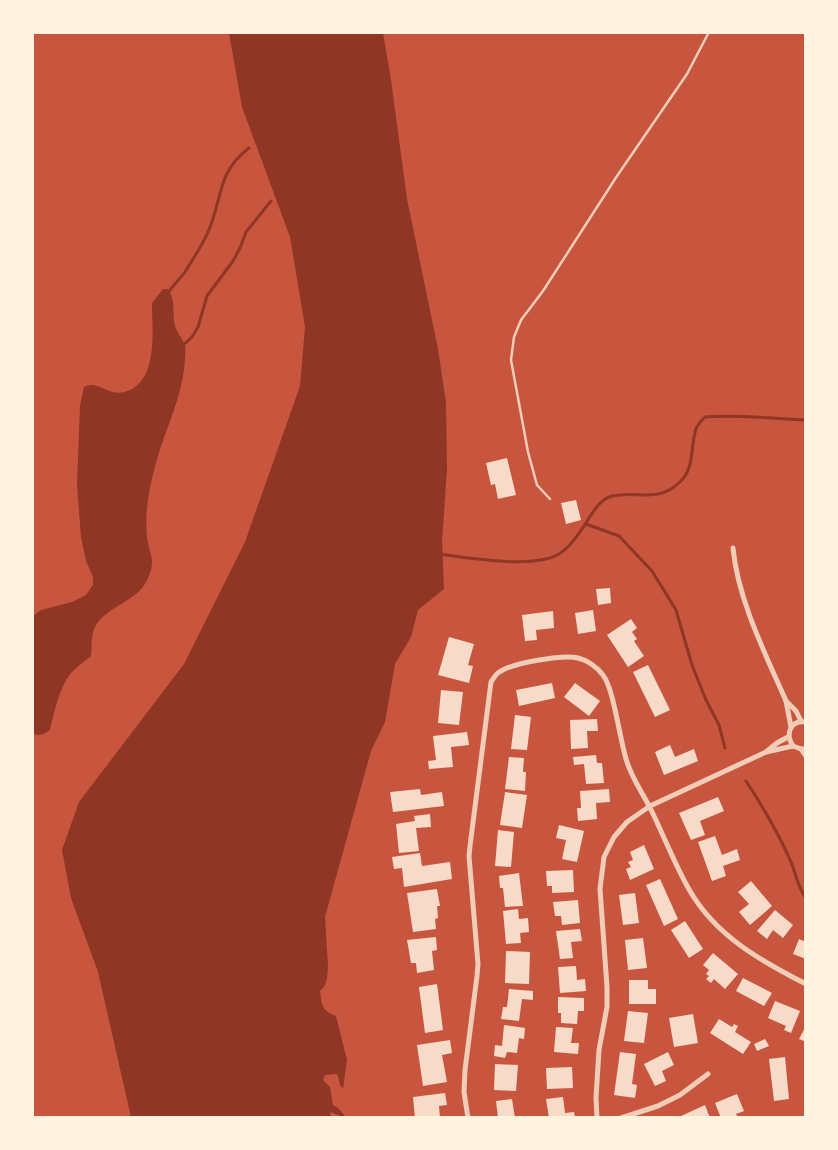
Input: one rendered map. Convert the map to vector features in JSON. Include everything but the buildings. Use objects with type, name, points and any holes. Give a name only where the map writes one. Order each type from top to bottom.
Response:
[{"type":"street","points":[[733,548],[735,568],[757,635],[786,701],[791,727],[788,737],[766,752]]},
{"type":"street","points":[[468,1118],[464,1092],[465,1070],[478,964],[469,856],[491,682],[497,674],[508,667],[565,657],[579,658],[597,669],[606,679],[627,764],[650,806],[690,891],[718,928],[741,946],[775,968],[806,984]]},
{"type":"street","points":[[786,701],[804,721],[791,727]]},
{"type":"street","points":[[788,737],[793,746]]},
{"type":"street","points":[[597,1118],[596,1098],[599,1050],[607,1007],[600,889],[604,857],[614,837],[627,822],[650,806],[766,752],[793,746],[803,749],[806,756]]},
{"type":"street","points":[[621,1118],[658,1106],[680,1095],[708,1074]]},
{"type":"lane","points":[[550,499],[537,485],[528,452],[511,360],[514,336],[521,320],[543,291],[617,176],[687,74],[709,32]]},
{"type":"shaded area","points":[[229,33],[383,33],[407,199],[438,349],[446,403],[447,469],[442,541],[444,589],[418,610],[411,637],[395,664],[385,722],[371,751],[325,917],[328,966],[327,979],[320,991],[321,1000],[325,1009],[336,1016],[347,1060],[343,1089],[336,1074],[325,1075],[323,1080],[330,1087],[333,1105],[345,1116],[343,1117],[330,1112],[331,1117],[131,1117],[98,972],[71,898],[62,850],[79,802],[184,664],[245,542],[300,386],[305,327],[290,237],[242,107]]},
{"type":"shaded area","points":[[163,289],[168,289],[172,298],[175,326],[184,343],[185,352],[179,395],[158,456],[149,495],[146,527],[152,567],[148,578],[137,593],[99,621],[93,632],[91,656],[73,671],[64,683],[50,730],[37,735],[32,733],[33,616],[41,610],[72,602],[86,595],[93,585],[93,577],[86,561],[81,537],[77,485],[80,406],[84,387],[95,385],[115,393],[120,393],[132,389],[140,382],[146,373],[152,350],[152,303]]},
{"type":"waterway","points":[[168,293],[185,272],[206,237],[213,220],[225,177],[238,157],[249,148]]},
{"type":"waterway","points":[[181,347],[192,337],[198,327],[207,296],[233,261],[246,232],[271,201]]},
{"type":"waterway","points":[[439,554],[518,562],[534,561],[559,554],[569,546],[594,510],[607,498],[621,495],[655,495],[672,489],[680,482],[690,464],[697,427],[705,417],[742,416],[806,420]]},
{"type":"waterway","points":[[586,524],[619,536],[652,571],[676,610],[692,665],[706,700],[719,725],[725,748]]},
{"type":"waterway","points":[[746,781],[781,841],[806,898]]}]
